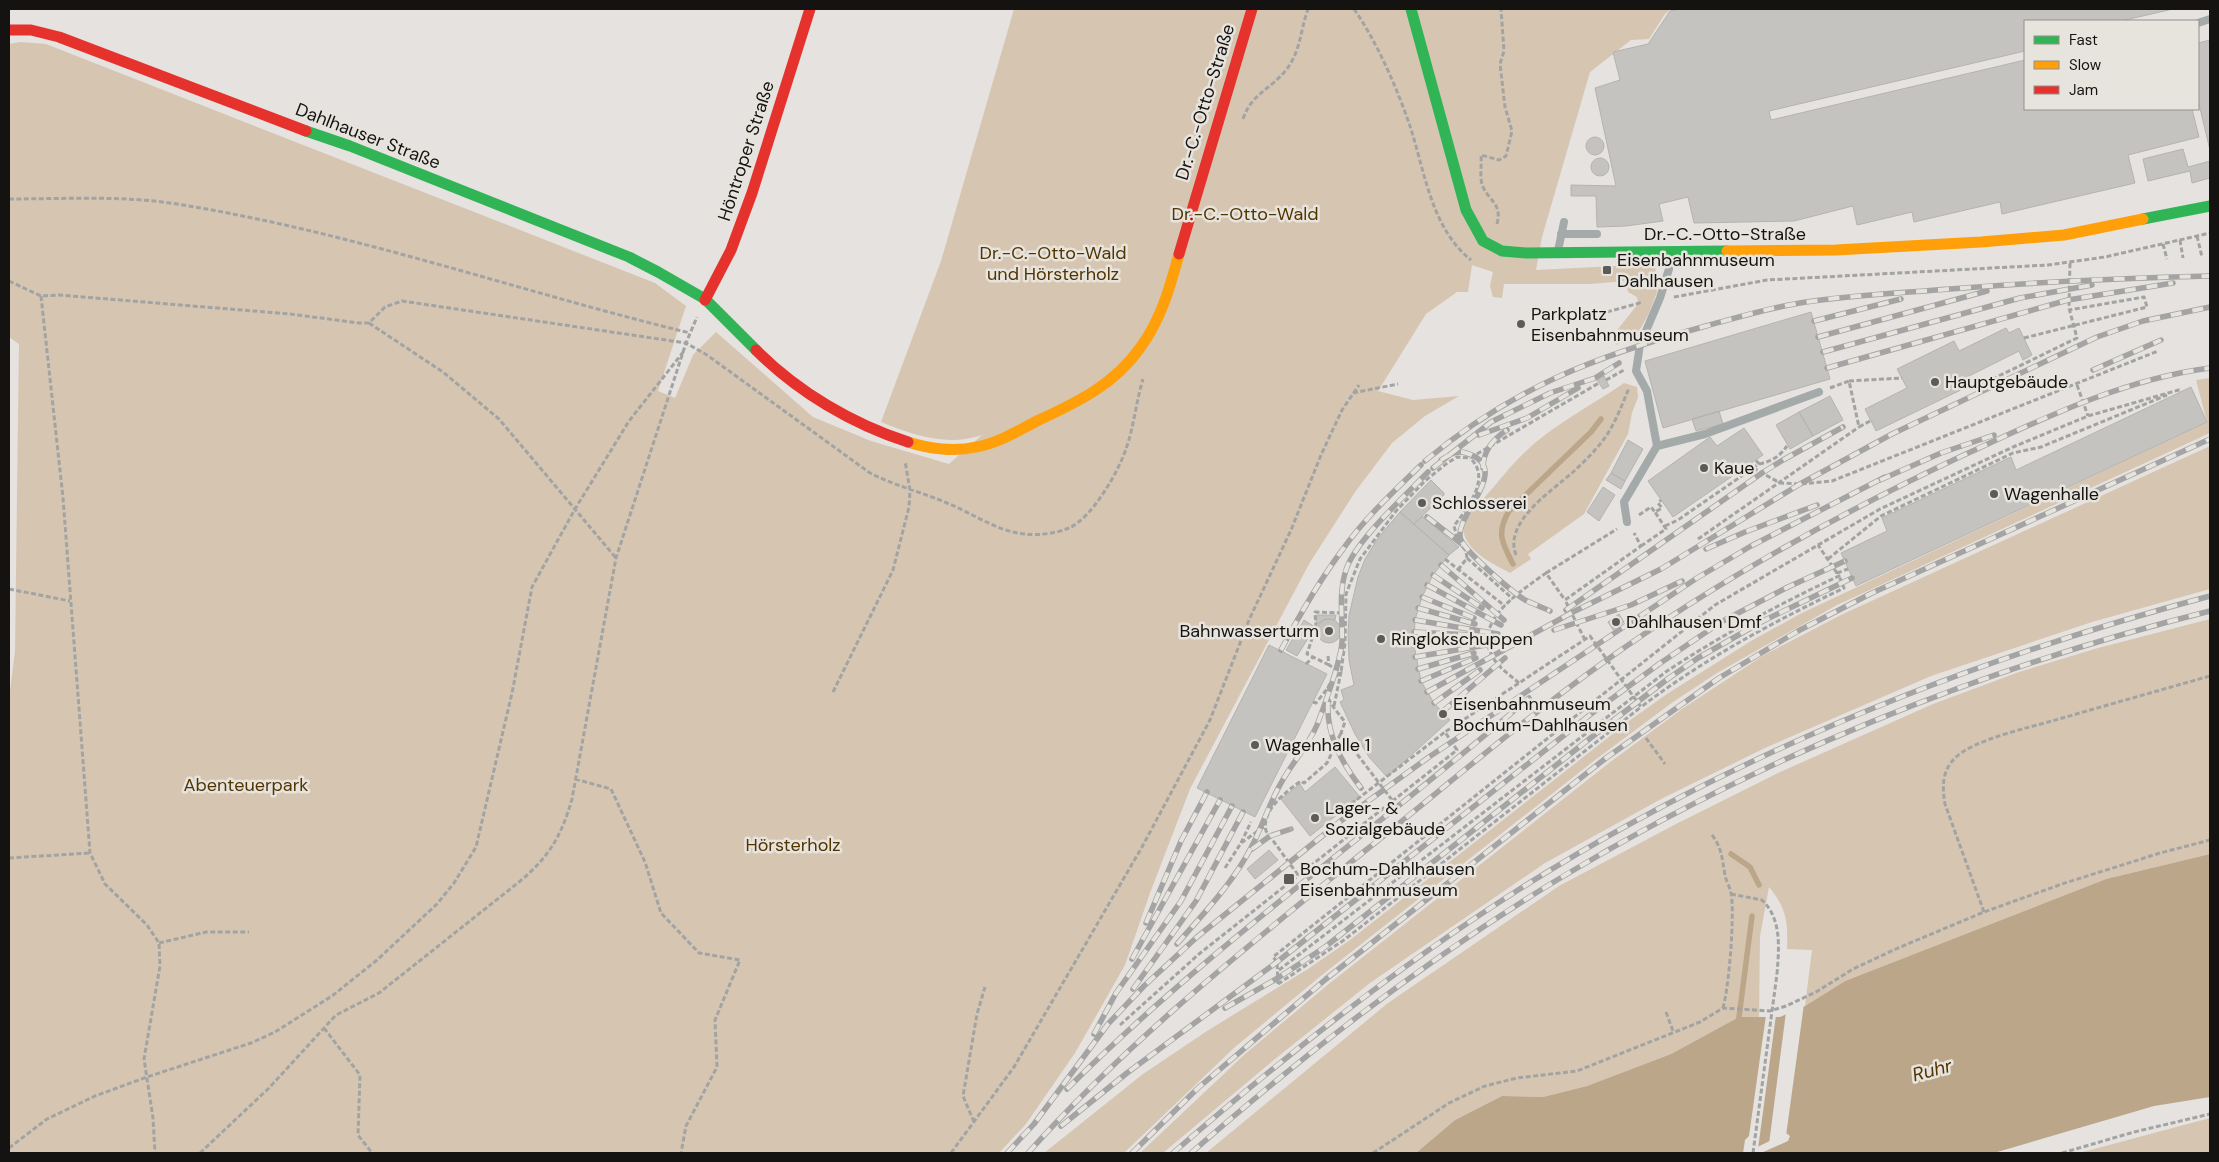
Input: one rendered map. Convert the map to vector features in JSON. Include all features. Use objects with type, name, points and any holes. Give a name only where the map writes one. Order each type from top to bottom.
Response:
[{"type":"street","name":"Höntroper Straße","points":[[705,300],[730,250],[752,193],[810,9]]},
{"type":"street","name":"Dr.-C.-Otto-Straße","points":[[877,430],[901,440],[934,449],[968,449],[984,445],[1084,399],[1127,365],[1149,335],[1164,306],[1252,9]]},
{"type":"street","points":[[1411,9],[1466,210],[1480,236],[1492,247]]},
{"type":"street","name":"Dahlhauser Straße","points":[[9,30],[30,30],[59,37],[264,116],[350,146],[629,257],[671,278],[705,300],[731,322],[767,359],[791,379],[837,410],[877,430]]},
{"type":"street","name":"Dr.-C.-Otto-Straße","points":[[1492,247],[1502,251],[1558,253],[1669,250],[1836,250],[1981,242],[2064,235],[2210,206]]},
{"type":"lane","points":[[1558,253],[1564,222]]},
{"type":"lane","points":[[1561,234],[1597,234]]},
{"type":"lane","points":[[1627,522],[1624,502],[1657,446],[1647,391],[1636,371],[1640,345],[1660,298],[1669,269],[1669,250]]},
{"type":"lane","points":[[1657,446],[1705,434],[1819,392]]},
{"type":"path","points":[[1354,9],[1364,24],[1396,91],[1409,125],[1437,216],[1449,237]]},
{"type":"path","points":[[1492,247],[1500,214],[1482,186],[1482,154],[1499,160],[1506,156],[1512,132],[1505,107],[1500,64],[1504,51],[1501,9]]},
{"type":"path","points":[[9,199],[99,199],[182,204],[363,244],[690,333]]},
{"type":"path","points":[[1607,312],[1660,298],[1682,297],[1767,280],[2048,266],[2105,257],[2210,233]]},
{"type":"path","points":[[2198,236],[2202,257]]},
{"type":"path","points":[[2180,240],[2183,258]]},
{"type":"path","points":[[2163,244],[2167,259]]},
{"type":"path","points":[[1972,389],[2077,338],[2069,310],[2070,262]]},
{"type":"path","points":[[9,282],[41,296],[60,294],[290,314],[369,323],[443,372],[487,408],[513,433],[616,558]]},
{"type":"path","points":[[41,296],[56,423],[90,853],[104,884],[147,925],[159,943],[160,966],[144,1059],[153,1118],[155,1153]]},
{"type":"path","points":[[2024,338],[2147,307],[2144,297],[2069,310]]},
{"type":"path","points":[[200,1153],[269,1088],[342,1011],[379,993],[535,869],[554,846],[561,832],[572,799],[616,558],[686,343],[705,300]]},
{"type":"path","points":[[369,323],[385,307],[393,302],[402,301],[686,343],[707,355],[870,473],[891,484],[910,490]]},
{"type":"path","points":[[9,1148],[47,1119],[95,1096],[147,1076],[251,1043],[303,1016],[332,996],[376,960],[431,910],[454,883],[476,848],[512,693],[532,587],[575,509],[629,421],[684,351]]},
{"type":"path","points":[[1753,468],[1780,482],[1800,484],[1832,481],[2158,351]]},
{"type":"path","points":[[1819,392],[1849,381],[1902,378]]},
{"type":"path","points":[[1849,381],[1859,427]]},
{"type":"path","points":[[1333,707],[1345,643],[1344,613],[1346,594],[1360,559],[1396,511],[1425,481],[1446,464],[1457,458],[1470,458],[1600,383]]},
{"type":"path","points":[[951,1153],[1014,1067],[1142,847],[1206,728],[1220,699],[1249,620],[1291,530],[1321,454],[1342,410],[1359,384]]},
{"type":"path","points":[[1353,393],[1398,384]]},
{"type":"path","points":[[2076,385],[2088,416]]},
{"type":"path","points":[[1516,555],[1512,547],[1520,524],[1541,498],[1572,473],[1604,439],[1630,387]]},
{"type":"path","points":[[1818,545],[1838,575],[1844,588],[1800,609],[1713,657],[1641,707],[1344,940],[1278,984],[1277,962],[1273,957],[1715,605],[1818,545],[1880,509],[2013,447],[2088,416],[2182,390],[2041,447],[2014,453],[1881,516],[1828,559]]},
{"type":"path","points":[[1698,539],[1870,421]]},
{"type":"path","points":[[833,692],[893,570],[909,507],[910,490],[901,440]]},
{"type":"path","points":[[1565,600],[1666,529],[1665,526],[1678,520],[1759,464],[1770,462],[1781,455],[1787,446]]},
{"type":"path","points":[[1470,458],[1478,468],[1479,482],[1472,500],[1454,526],[1458,541],[1466,551],[1467,558],[1512,599]]},
{"type":"path","points":[[1755,459],[1759,464]]},
{"type":"path","points":[[1655,512],[1662,508],[1658,502],[1661,500]]},
{"type":"path","points":[[1519,682],[1497,664],[1490,653],[1488,644],[1490,624],[1505,606],[1546,573],[1651,507],[1665,526]]},
{"type":"path","points":[[1627,522],[1641,546]]},
{"type":"path","points":[[1458,570],[1467,558]]},
{"type":"path","points":[[1445,560],[1505,606]]},
{"type":"path","points":[[1278,970],[1667,671],[1715,640],[1848,568]]},
{"type":"path","points":[[1546,573],[1565,600],[1585,640]]},
{"type":"path","points":[[9,589],[70,601]]},
{"type":"path","points":[[1341,672],[1307,654],[1316,626],[1315,612],[1344,613]]},
{"type":"path","points":[[1351,804],[1445,732],[1590,636],[1641,707]]},
{"type":"path","points":[[1328,656],[1328,665]]},
{"type":"path","points":[[1306,664],[1313,657]]},
{"type":"path","points":[[1313,702],[1316,703],[1327,690],[1332,679],[1341,672]]},
{"type":"path","points":[[1984,912],[1949,820],[1942,788],[1946,772],[1956,757],[1968,749],[2010,733],[2210,676]]},
{"type":"path","points":[[1241,844],[1265,826],[1274,804],[1280,796],[1301,781],[1304,783],[1327,763],[1346,721],[1326,697],[1327,690]]},
{"type":"path","points":[[1120,1025],[1200,954],[1456,750],[1445,732]]},
{"type":"path","points":[[1341,733],[1392,800]]},
{"type":"path","points":[[1646,738],[1665,764]]},
{"type":"path","points":[[575,779],[611,789],[645,862],[661,913],[699,953],[740,960],[715,1020],[717,1066],[686,1126],[681,1153]]},
{"type":"path","points":[[1225,868],[1241,844],[1251,822]]},
{"type":"path","points":[[1265,826],[1266,831],[1284,858],[1298,875]]},
{"type":"path","points":[[1712,835],[1721,846],[1725,876],[1731,894],[1728,970],[1726,997],[1723,1008]]},
{"type":"path","points":[[1373,1153],[1449,1103],[1485,1086],[1517,1078],[1577,1071],[1709,1018],[1723,1008],[1770,1011],[1786,1006],[1816,992],[1853,969],[1984,912],[2098,872],[2210,840]]},
{"type":"path","points":[[9,858],[90,853]]},
{"type":"path","points":[[1731,894],[1762,900],[1773,913],[1778,941],[1777,974],[1753,1153]]},
{"type":"path","points":[[159,943],[206,932],[249,932]]},
{"type":"path","points":[[974,1122],[963,1096],[977,1014],[985,987]]},
{"type":"path","points":[[1666,1012],[1673,1031]]},
{"type":"path","points":[[324,1028],[360,1075],[358,1134],[372,1153]]},
{"type":"path","points":[[2062,1153],[2134,1132],[2210,1114]]},
{"type":"green space","points":[[1014,9],[1671,9],[1665,14],[1649,39],[1631,40],[1590,72],[1542,237],[1536,270],[1655,264],[1657,292],[1649,313],[1638,333],[1616,345],[1614,334],[1638,304],[1637,297],[1628,292],[1626,281],[1590,284],[1504,284],[1502,298],[1493,297],[1490,286],[1493,272],[1472,265],[1468,292],[1457,292],[1426,314],[1378,391],[1413,400],[1459,396],[1425,416],[1392,443],[1355,492],[1309,564],[1190,789],[1125,965],[1075,1053],[1026,1124],[999,1153],[9,1153],[9,699],[15,651],[19,344],[9,337],[9,44],[20,42],[46,44],[655,283],[686,306],[658,391],[675,398],[693,355],[716,332],[813,417],[871,441],[949,464],[982,435],[956,440],[944,440],[918,435],[881,422],[941,261]]},
{"type":"green space","points":[[2210,378],[2210,433],[1837,605],[1717,673],[1673,702],[1595,760],[1322,975],[1235,1047],[1124,1153],[1044,1153],[1143,1074],[1207,1031],[1308,969],[1350,940],[1633,718],[1667,694],[1751,641],[1802,613],[2207,422],[2196,380]]},
{"type":"green space","points":[[1624,383],[1637,387],[1638,397],[1632,413],[1628,434],[1584,514],[1528,554],[1531,559],[1510,573],[1477,553],[1467,541],[1463,529],[1464,525],[1473,511],[1508,470],[1524,453],[1548,433]]},
{"type":"green space","points":[[2210,446],[2210,589],[2092,622],[1931,676],[1765,748],[1663,798],[1545,863],[1370,983],[1275,1059],[1163,1153],[1140,1153],[1245,1054],[1330,983],[1609,763],[1682,709],[1764,655],[1843,614]]},
{"type":"green space","points":[[2210,619],[2210,854],[2106,879],[1845,981],[1805,1006],[1812,950],[1787,949],[1787,931],[1783,909],[1769,887],[1760,936],[1759,1018],[1739,1017],[1671,1054],[1587,1086],[1543,1097],[1502,1096],[1455,1120],[1416,1153],[1206,1153],[1388,1003],[1559,886],[1778,773],[1933,704],[2019,672],[2098,648]]},
{"type":"green space","points":[[2210,1118],[2210,1153],[2079,1153]]},
{"type":"water","name":"Ruhr","points":[[2210,854],[2210,1097],[2154,1106],[1994,1153],[1761,1153],[1788,1141],[1790,1136],[1786,1133],[1745,1153],[1416,1153],[1455,1120],[1502,1096],[1543,1097],[1587,1086],[1671,1054],[1739,1017],[1780,1017],[1805,1006],[1845,981],[2106,879]]},
{"type":"pier","points":[[1804,1004],[1786,1136],[1769,1144],[1786,1012]]},
{"type":"pier","points":[[1766,1015],[1776,1015],[1758,1149],[1750,1153],[1743,1153],[1745,1140],[1749,1136]]},
{"type":"building","points":[[1680,9],[2173,9],[2125,20],[2024,20],[2024,51],[1769,111],[1771,120],[2024,60],[2024,110],[2192,110],[2199,137],[2128,155],[2135,183],[2002,214],[2000,202],[1914,222],[1912,212],[1857,225],[1853,206],[1794,221],[1694,223],[1688,197],[1659,204],[1663,221],[1626,226],[1597,227],[1596,196],[1571,196],[1571,185],[1616,186],[1595,88],[1620,80],[1613,52],[1648,44],[1670,11]]},
{"type":"building","points":[[2210,40],[2210,150],[2199,104],[2199,43]]},
{"type":"building","points":[[1595,137],[1601,140],[1604,146],[1601,152],[1595,155],[1589,152],[1586,146],[1589,140]]},
{"type":"building","points":[[2183,149],[2188,167],[2210,161],[2210,178],[2192,183],[2190,171],[2148,181],[2143,159]]},
{"type":"building","points":[[1600,158],[1606,161],[1609,167],[1606,173],[1600,176],[1594,173],[1591,167],[1594,161]]},
{"type":"building","points":[[1811,312],[1830,379],[1663,428],[1645,361]]},
{"type":"building","name":"Hauptgebäude","points":[[2006,328],[2009,333],[2019,328],[2032,355],[2023,360],[2019,351],[1965,378],[1969,386],[1876,431],[1865,409],[1907,388],[1897,369],[1954,341],[1959,351]]},
{"type":"building","points":[[1604,376],[1609,386],[1603,389],[1597,380]]},
{"type":"building","name":"Wagenhalle","points":[[2191,387],[2207,422],[1856,586],[1841,553],[1887,531],[1882,518],[2011,457],[2016,470]]},
{"type":"building","points":[[1830,396],[1843,420],[1813,436],[1799,412]]},
{"type":"building","points":[[1719,411],[1723,424],[1696,431],[1692,419]]},
{"type":"building","points":[[1799,412],[1813,436],[1790,449],[1776,425]]},
{"type":"building","name":"Kaue","points":[[1744,428],[1763,455],[1673,517],[1648,481],[1710,437],[1717,446]]},
{"type":"building","points":[[1628,440],[1643,449],[1625,481],[1611,473]]},
{"type":"building","points":[[1611,473],[1625,481],[1621,489],[1606,480]]},
{"type":"building","name":"Schlosserei","points":[[1431,480],[1444,495],[1414,524],[1400,512]]},
{"type":"building","points":[[1603,487],[1615,495],[1599,521],[1587,512]]},
{"type":"building","name":"Ringlokschuppen","points":[[1400,512],[1449,555],[1433,575],[1422,597],[1415,620],[1414,645],[1421,681],[1434,703],[1450,720],[1387,777],[1369,757],[1355,734],[1340,702],[1344,700],[1341,690],[1354,685],[1349,660],[1348,633],[1349,615],[1358,577],[1365,559],[1378,538]]},
{"type":"building","points":[[1422,516],[1459,547],[1449,555],[1414,524]]},
{"type":"building","name":"Dahlhausen Dmf","points":[[1619,614],[1624,622],[1613,630],[1608,622]]},
{"type":"building","points":[[1317,615],[1336,615],[1335,620],[1325,619],[1316,625]]},
{"type":"building","name":"Bahnwasserturm","points":[[1329,619],[1338,622],[1341,631],[1338,640],[1329,643],[1320,640],[1317,631],[1320,622]]},
{"type":"building","points":[[1304,620],[1315,627],[1297,656],[1286,650]]},
{"type":"building","name":"Wagenhalle 1","points":[[1269,645],[1327,674],[1255,817],[1197,788]]},
{"type":"building","name":"Lager- & Sozialgebäude","points":[[1335,767],[1360,797],[1310,836],[1281,799],[1300,784],[1305,792]]},
{"type":"building","points":[[1269,850],[1278,860],[1255,879],[1247,869]]},
{"type":"waterway","points":[[1513,564],[1502,538],[1503,526],[1509,511],[1591,432],[1601,419]]},
{"type":"waterway","points":[[1731,854],[1750,867],[1759,885]]},
{"type":"waterway","points":[[1738,1025],[1752,916]]},
{"type":"railway","points":[[1425,461],[1458,435],[1491,413],[1558,377],[1628,349],[1768,309],[1806,302],[1878,294],[2048,282],[2210,276]]},
{"type":"railway","points":[[1827,368],[2068,300],[2173,283]]},
{"type":"railway","points":[[1823,352],[2020,298],[2092,285]]},
{"type":"railway","points":[[1818,337],[1987,291]]},
{"type":"railway","points":[[1814,321],[1901,299]]},
{"type":"railway","points":[[1427,692],[1573,612],[1661,569],[1800,484],[1892,434],[2097,337],[2143,321],[2210,307]]},
{"type":"railway","points":[[2093,370],[2161,340]]},
{"type":"railway","points":[[1433,468],[1491,422],[1550,393],[1595,378],[1619,363]]},
{"type":"railway","points":[[1028,1153],[1107,1071],[1234,958],[1513,731],[1573,684],[1647,632],[1735,576],[1826,524],[1966,454],[2055,414],[2116,391],[2178,373],[2210,368]]},
{"type":"railway","points":[[1479,435],[1527,418],[1578,388]]},
{"type":"railway","points":[[1566,610],[1762,473],[1843,427]]},
{"type":"railway","points":[[1483,468],[1483,462],[1490,446],[1497,437],[1507,430]]},
{"type":"railway","points":[[1880,480],[1941,453],[1994,435]]},
{"type":"railway","points":[[1132,1153],[1198,1088],[1326,979],[1606,758],[1719,678],[1798,631],[1872,593],[2210,439]]},
{"type":"railway","points":[[1441,460],[1459,452],[1466,453],[1480,460],[1485,470],[1484,481],[1460,530],[1461,540],[1480,563],[1510,589],[1525,600],[1550,611]]},
{"type":"railway","points":[[1281,650],[1334,561],[1380,505],[1421,465]]},
{"type":"railway","points":[[1177,944],[1218,897],[1237,871],[1253,844],[1281,783],[1317,725],[1339,660],[1342,642],[1342,588],[1351,558],[1370,532],[1428,472]]},
{"type":"railway","points":[[1007,1153],[1034,1124],[1108,1024],[1144,986],[1197,937],[1342,820],[1429,757],[1697,578],[1751,546],[1885,477]]},
{"type":"railway","points":[[1706,549],[1817,505]]},
{"type":"railway","points":[[1427,517],[1463,545]]},
{"type":"railway","points":[[1061,1126],[1127,1073],[1277,962],[1591,714],[1659,664],[1721,622],[1788,587],[1845,561]]},
{"type":"railway","points":[[1441,565],[1504,620]]},
{"type":"railway","points":[[1433,575],[1482,608]]},
{"type":"railway","points":[[1225,1008],[1278,978],[1325,947],[1602,729],[1698,658],[1763,621],[1852,578]]},
{"type":"railway","points":[[1554,630],[1631,605],[1682,581]]},
{"type":"railway","points":[[1427,585],[1501,625]]},
{"type":"railway","points":[[1173,1153],[1297,1049],[1382,984],[1470,921],[1596,843],[1680,798],[1765,756],[1851,717],[1939,682],[2029,651],[2119,622],[2210,596]]},
{"type":"railway","points":[[1422,597],[1474,618]]},
{"type":"railway","points":[[1418,608],[1475,624]]},
{"type":"railway","points":[[1191,1153],[1278,1079],[1414,975],[1509,910],[1633,836],[1792,756],[1873,721],[1956,689],[2040,660],[2210,611]]},
{"type":"railway","points":[[1415,620],[1498,634]]},
{"type":"railway","points":[[1414,632],[1470,635]]},
{"type":"railway","points":[[1414,645],[1470,642]]},
{"type":"railway","points":[[1415,657],[1498,643]]},
{"type":"railway","points":[[1418,669],[1474,653]]},
{"type":"railway","points":[[1421,681],[1476,658]]},
{"type":"railway","points":[[1442,712],[1505,658]]},
{"type":"railway","points":[[1434,703],[1480,670]]},
{"type":"railway","points":[[1067,1089],[1178,986],[1529,698]]},
{"type":"railway","points":[[1328,702],[1330,726],[1337,748],[1361,788]]},
{"type":"railway","points":[[1146,923],[1181,841],[1207,792]]},
{"type":"railway","points":[[1132,959],[1220,800]]},
{"type":"railway","points":[[1094,1034],[1116,993],[1181,901],[1232,806]]},
{"type":"railway","points":[[1133,989],[1196,901],[1243,812]]},
{"type":"railway","points":[[1252,849],[1270,836],[1291,829]]},
{"type":"traffic: fast","points":[[1411,9],[1466,210],[1483,241],[1502,251],[1527,253],[1727,251]]},
{"type":"traffic: fast","points":[[306,131],[350,146],[629,257],[705,299],[756,350]]},
{"type":"traffic: fast","points":[[2143,219],[2210,206]]},
{"type":"traffic: slow","points":[[1727,251],[1836,250],[1981,242],[2064,235],[2143,219]]},
{"type":"traffic: slow","points":[[908,442],[933,448],[951,449],[968,449],[984,445],[1009,436],[1095,391],[1130,361],[1154,326],[1164,303],[1179,254]]},
{"type":"traffic: jam","points":[[705,300],[731,250],[752,193],[810,9]]},
{"type":"traffic: jam","points":[[1179,254],[1252,9]]},
{"type":"traffic: jam","points":[[9,30],[31,30],[59,37],[306,131]]},
{"type":"traffic: jam","points":[[756,350],[790,380],[827,405],[867,426],[908,442]]},
{"type":"place","name":"Eisenbahnmuseum Dahlhausen","points":[[1607,270]]},
{"type":"place","name":"Parkplatz Eisenbahnmuseum","points":[[1521,324]]},
{"type":"place","name":"Hauptgebäude","points":[[1935,382]]},
{"type":"place","name":"Kaue","points":[[1704,468]]},
{"type":"place","name":"Wagenhalle","points":[[1994,494]]},
{"type":"place","name":"Schlosserei","points":[[1422,503]]},
{"type":"place","name":"Dahlhausen Dmf","points":[[1616,622]]},
{"type":"place","name":"Bahnwasserturm","points":[[1329,631]]},
{"type":"place","name":"Ringlokschuppen","points":[[1381,639]]},
{"type":"place","name":"Eisenbahnmuseum Bochum-Dahlhausen","points":[[1443,714]]},
{"type":"place","name":"Wagenhalle 1","points":[[1255,745]]},
{"type":"place","name":"Lager- & Sozialgebäude","points":[[1315,818]]},
{"type":"place","name":"Bochum-Dahlhausen Eisenbahnmuseum","points":[[1289,879]]},
{"type":"park label","name":"Dr.-C.-Otto-Wald","points":[[1245,214]]},
{"type":"park label","name":"Dr.-C.-Otto-Wald und Hörsterholz","points":[[1053,263]]},
{"type":"park label","name":"Abenteuerpark","points":[[246,785]]},
{"type":"park label","name":"Hörsterholz","points":[[793,845]]}]
